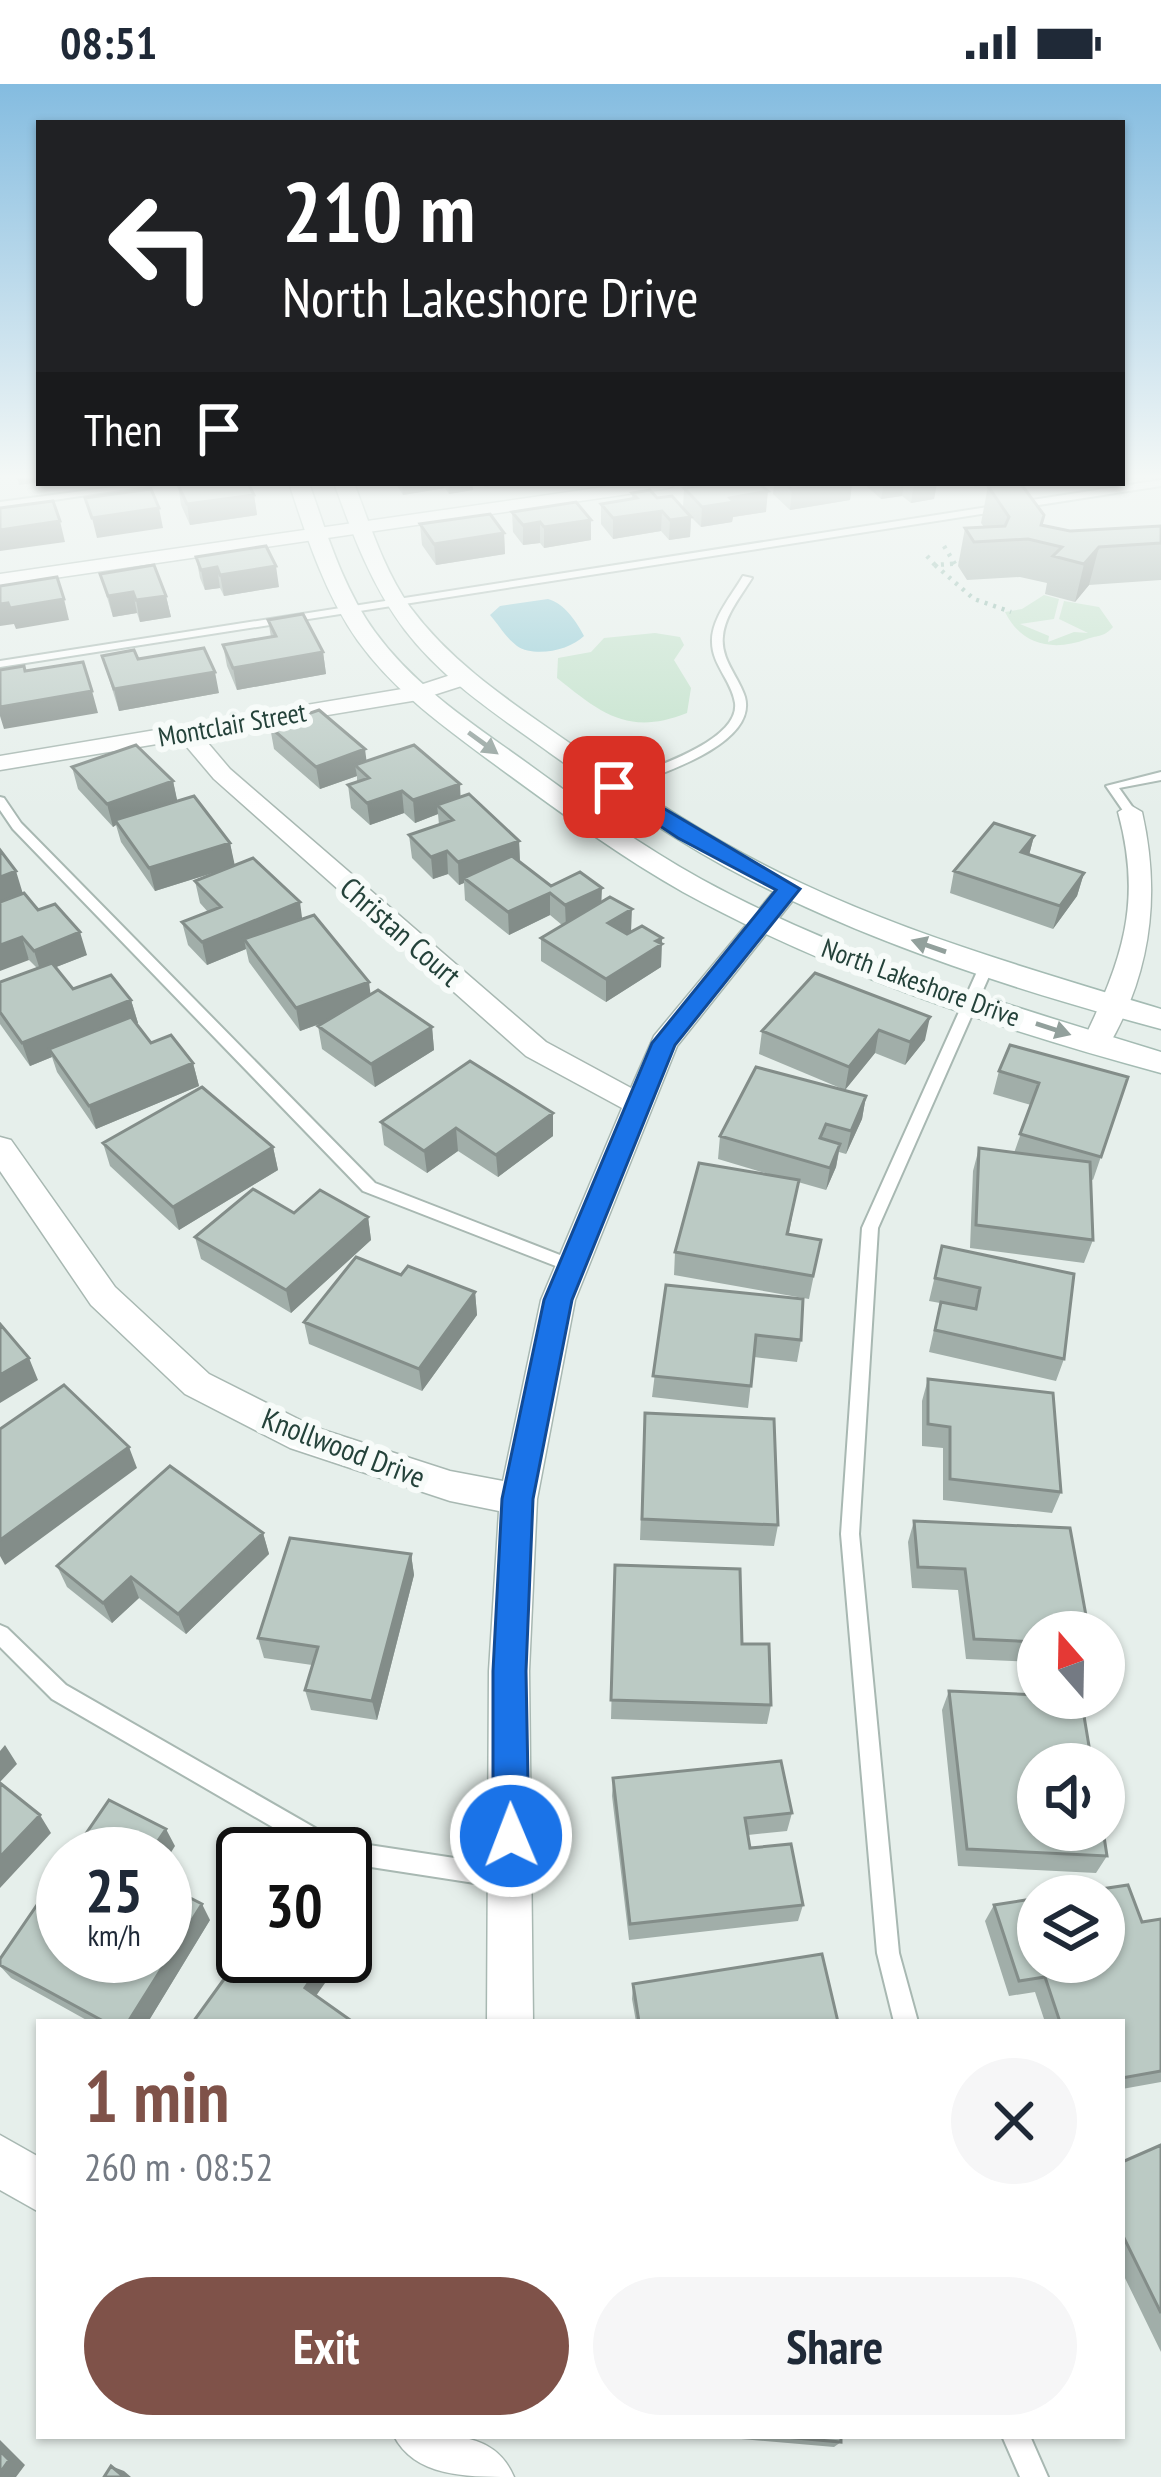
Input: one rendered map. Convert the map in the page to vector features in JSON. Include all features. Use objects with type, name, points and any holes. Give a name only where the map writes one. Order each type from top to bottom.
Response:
[{"type":"main road","name":"North Lakeshore Drive","points":[[339,588],[349,610],[386,661],[418,693],[570,807],[678,878],[761,921],[971,1003],[1161,1063]]},
{"type":"main road","name":"North Lakeshore Drive","points":[[389,588],[397,604],[463,678],[685,833],[789,889],[987,965],[1161,1018]]},
{"type":"main road","points":[[570,807],[614,787]]},
{"type":"street","name":"Montclair Street","points":[[0,764],[418,693],[463,678]]},
{"type":"street","name":"Christan Court","points":[[187,732],[222,774],[536,1049],[636,1102]]},
{"type":"street","points":[[1096,1043],[1152,916],[1153,873],[1130,812]]},
{"type":"street","points":[[510,2019],[509,1671],[518,1499],[558,1300],[664,1043],[789,889]]},
{"type":"street","name":"Knollwood Drive","points":[[0,1148],[103,1296],[197,1384],[303,1438],[450,1486],[518,1499]]},
{"type":"street","points":[[0,2161],[36,2185]]},
{"type":"street","points":[[428,2439],[476,2459]]},
{"type":"lane","points":[[0,664],[501,588]]},
{"type":"lane","points":[[614,787],[712,744],[736,727],[742,707],[717,646],[719,631],[742,588]]},
{"type":"lane","points":[[1130,812],[1112,786],[1161,776]]},
{"type":"lane","points":[[0,801],[17,826],[369,1187],[572,1266]]},
{"type":"lane","points":[[905,2019],[888,1953],[850,1534],[870,1228],[987,965]]},
{"type":"lane","points":[[0,1634],[59,1692],[333,1850],[512,1877]]},
{"type":"lane","points":[[1017,2439],[1034,2477]]},
{"type":"path","points":[[961,588],[974,599],[1011,612]]},
{"type":"green space","points":[[1044,595],[1059,599],[1054,619],[1020,624],[1049,636],[1048,642],[1074,632],[1088,633],[1059,619],[1064,601],[1099,607],[1113,627],[1074,643],[1039,643],[1020,632],[1005,612],[1022,609]]},
{"type":"green space","points":[[655,633],[680,637],[684,645],[674,660],[691,688],[687,713],[649,722],[617,718],[557,678],[558,658],[591,652],[604,638]]},
{"type":"water","points":[[548,599],[565,609],[584,636],[552,651],[524,650],[490,615],[500,606]]},
{"type":"building","points":[[0,588],[60,588],[64,599],[10,608],[8,603],[0,604]]},
{"type":"building","points":[[105,588],[163,588],[166,596],[136,600],[133,592],[108,596]]},
{"type":"building","points":[[303,614],[323,652],[233,668],[223,645],[276,636],[268,620]]},
{"type":"building","points":[[204,648],[215,672],[114,689],[102,656],[134,650],[138,659]]},
{"type":"building","points":[[83,662],[92,691],[0,707],[0,670]]},
{"type":"building","points":[[319,710],[365,749],[316,767],[270,727]]},
{"type":"building","points":[[136,745],[173,781],[107,804],[72,767]]},
{"type":"building","points":[[414,745],[460,784],[413,800],[402,791],[367,803],[348,785],[369,778],[355,765]]},
{"type":"building","points":[[469,794],[519,841],[458,862],[447,851],[431,857],[409,835],[453,820],[437,805]]},
{"type":"building","points":[[194,796],[230,843],[149,868],[115,820]]},
{"type":"building","points":[[994,823],[1034,836],[1021,852],[1084,873],[1060,906],[954,871]]},
{"type":"building","points":[[0,850],[16,871],[0,877]]},
{"type":"building","points":[[512,856],[551,886],[580,872],[602,888],[565,905],[550,893],[508,912],[464,878]]},
{"type":"building","points":[[253,858],[300,902],[202,942],[182,922],[221,907],[195,881]]},
{"type":"building","points":[[24,893],[38,910],[55,904],[80,932],[34,951],[22,937],[0,945],[0,902]]},
{"type":"building","points":[[610,897],[632,909],[608,923],[627,934],[642,926],[662,938],[656,941],[662,944],[606,979],[541,938]]},
{"type":"building","points":[[314,915],[369,982],[296,1008],[244,939]]},
{"type":"building","points":[[52,963],[73,989],[111,975],[131,1000],[22,1043],[0,1012],[0,982]]},
{"type":"building","points":[[815,973],[930,1017],[910,1042],[879,1030],[849,1067],[762,1031]]},
{"type":"building","points":[[378,990],[432,1027],[371,1064],[318,1026]]},
{"type":"building","points":[[131,1017],[151,1043],[171,1035],[193,1063],[89,1106],[49,1049]]},
{"type":"building","points":[[1010,1045],[1128,1077],[1101,1157],[1020,1134],[1039,1083],[999,1071]]},
{"type":"building","points":[[470,1061],[553,1113],[496,1155],[456,1128],[424,1151],[381,1122]]},
{"type":"building","points":[[756,1067],[866,1096],[851,1131],[826,1124],[820,1138],[840,1144],[830,1168],[720,1136]]},
{"type":"building","points":[[202,1087],[273,1147],[173,1207],[103,1143]]},
{"type":"building","points":[[979,1148],[1090,1162],[1093,1240],[976,1225]]},
{"type":"building","points":[[699,1163],[799,1180],[787,1234],[821,1240],[813,1276],[675,1252]]},
{"type":"building","points":[[253,1189],[294,1213],[320,1190],[368,1217],[286,1290],[195,1237]]},
{"type":"building","points":[[942,1246],[1074,1274],[1064,1359],[935,1330],[941,1302],[976,1309],[980,1288],[935,1278]]},
{"type":"building","points":[[356,1257],[401,1275],[408,1266],[475,1292],[419,1369],[304,1322]]},
{"type":"building","points":[[666,1285],[803,1299],[801,1340],[756,1335],[751,1386],[653,1376]]},
{"type":"building","points":[[0,1324],[29,1358],[0,1375]]},
{"type":"building","points":[[928,1379],[1053,1393],[1061,1492],[950,1479],[950,1427],[928,1424]]},
{"type":"building","points":[[64,1385],[129,1447],[0,1540],[0,1429]]},
{"type":"building","points":[[645,1413],[774,1419],[778,1525],[642,1519]]},
{"type":"building","points":[[170,1466],[263,1533],[178,1614],[131,1577],[103,1603],[57,1566]]},
{"type":"building","points":[[914,1521],[1070,1528],[1085,1611],[1017,1611],[1017,1641],[974,1639],[965,1569],[918,1567]]},
{"type":"building","points":[[290,1538],[411,1554],[372,1701],[305,1690],[318,1647],[258,1638]]},
{"type":"building","points":[[615,1565],[740,1569],[742,1644],[769,1644],[771,1705],[611,1700]]},
{"type":"building","points":[[949,1691],[1017,1694],[1017,1719],[1084,1719],[1088,1743],[1017,1743],[1017,1851],[1106,1851],[1107,1856],[967,1849]]},
{"type":"building","points":[[781,1761],[792,1813],[745,1818],[750,1848],[791,1844],[803,1905],[630,1924],[613,1778]]},
{"type":"building","points":[[0,1783],[40,1815],[0,1857]]},
{"type":"building","points":[[109,1800],[162,1827],[90,1827]]},
{"type":"building","points":[[1128,1885],[1142,1922],[1161,1919],[1161,2071],[1125,2077],[1125,2019],[1059,2019],[1047,1983],[1125,1983]]},
{"type":"building","points":[[192,1899],[202,1904],[192,1920]]},
{"type":"building","points":[[1017,1901],[1017,1975],[994,1905]]},
{"type":"building","points":[[36,1906],[36,1983],[152,1983],[130,2019],[99,2019],[0,1965]]},
{"type":"building","points":[[822,1954],[837,2019],[639,2019],[633,1984]]},
{"type":"building","points":[[221,1983],[308,1983],[305,1988],[349,2019],[195,2019]]},
{"type":"building","points":[[1161,2145],[1161,2313],[1125,2240],[1125,2161]]},
{"type":"building","points":[[0,2451],[9,2460],[0,2473]]},
{"type":"building","points":[[111,2466],[124,2477],[104,2477]]},
{"type":"route","points":[[511,1836],[509,1671],[518,1499],[558,1300],[664,1043],[789,889],[685,833],[614,787]]}]
